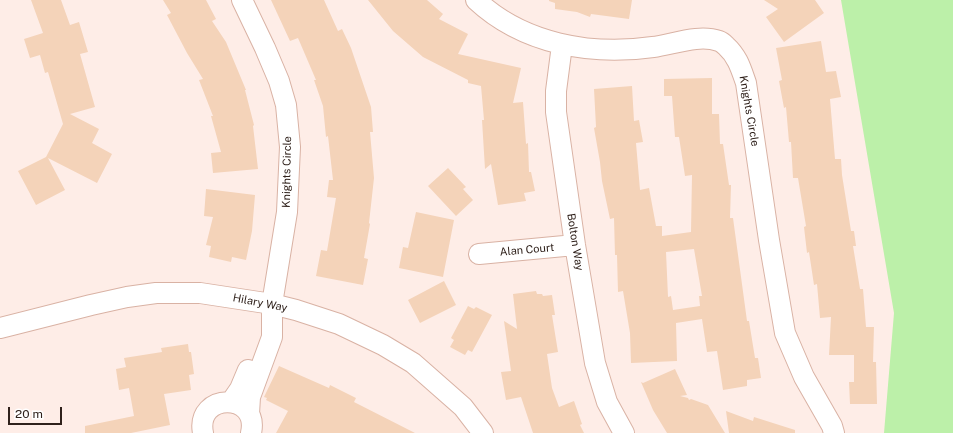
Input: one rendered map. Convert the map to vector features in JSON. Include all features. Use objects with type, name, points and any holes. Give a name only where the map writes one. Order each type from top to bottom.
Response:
[{"type":"street","name":"Knights Circle","points":[[242,0],[279,81],[286,105],[290,147],[287,212],[272,304]]},
{"type":"street","name":"Knights Circle","points":[[476,0],[493,14],[524,32],[562,45],[599,50],[625,50],[703,38],[721,41],[733,52],[739,62],[746,83],[768,240],[786,333],[804,377],[832,426],[834,433]]},
{"type":"street","name":"Bolton Way","points":[[562,45],[556,91],[556,112],[576,245],[595,363],[607,402],[624,433]]},
{"type":"street","name":"Alan Court","points":[[479,254],[576,245]]},
{"type":"street","name":"Hilary Way","points":[[0,328],[91,305],[156,293],[200,292],[272,304],[339,324],[383,345],[413,363],[463,407],[483,433]]},
{"type":"street","points":[[231,402],[240,389],[249,369],[272,304]]},
{"type":"street","points":[[249,414],[250,397],[272,337],[272,304]]},
{"type":"street","points":[[203,433],[203,420],[206,413],[217,404],[224,402],[238,404],[249,414],[252,421],[251,433]]},
{"type":"green space","points":[[841,0],[953,0],[953,433],[884,433],[894,313]]},
{"type":"building","points":[[31,0],[61,0],[70,25],[79,22],[88,52],[80,54],[95,107],[70,114],[99,129],[92,143],[112,154],[97,183],[48,158],[65,190],[36,205],[18,171],[46,157],[63,124],[48,72],[45,73],[40,55],[30,58],[24,39],[43,33]]},
{"type":"building","points":[[163,0],[206,0],[216,19],[212,21],[226,42],[246,90],[254,125],[258,169],[213,173],[211,153],[221,152],[211,116],[213,116],[199,80],[203,79],[167,15],[171,13]]},
{"type":"building","points":[[271,0],[324,0],[338,31],[342,29],[351,48],[371,107],[373,132],[370,132],[374,178],[370,224],[364,258],[368,259],[363,285],[316,276],[321,250],[327,251],[336,198],[327,197],[329,180],[333,180],[328,136],[326,137],[323,106],[314,80],[316,80],[298,38],[290,41]]},
{"type":"building","points":[[368,0],[427,0],[443,14],[439,19],[468,34],[458,54],[521,68],[513,103],[523,102],[526,144],[528,143],[529,172],[531,172],[535,191],[524,193],[526,201],[498,205],[491,164],[485,169],[482,120],[484,120],[481,86],[468,83],[468,80],[423,57],[393,31]]},
{"type":"building","points":[[549,0],[632,0],[629,19],[591,14],[590,17],[577,12],[555,9],[555,3]]},
{"type":"building","points":[[764,0],[815,0],[824,13],[784,42],[766,17],[778,9]]},
{"type":"building","points":[[821,41],[826,72],[836,71],[841,97],[830,99],[835,159],[841,159],[842,175],[851,231],[854,231],[856,246],[853,246],[860,289],[863,289],[866,327],[874,327],[873,362],[876,362],[877,404],[850,404],[849,382],[854,382],[854,355],[829,355],[831,317],[820,318],[817,284],[814,285],[809,252],[807,253],[804,227],[806,226],[798,178],[793,178],[791,142],[789,142],[786,107],[784,108],[779,81],[782,80],[776,48]]},
{"type":"building","points":[[712,78],[712,114],[719,114],[720,144],[723,144],[729,185],[731,185],[730,218],[733,218],[747,321],[749,321],[755,358],[758,358],[761,378],[747,380],[747,386],[723,390],[717,351],[707,352],[702,319],[676,323],[677,361],[631,363],[630,333],[623,291],[618,292],[614,218],[610,219],[602,181],[594,128],[596,127],[594,89],[632,86],[634,121],[639,120],[643,142],[636,143],[640,190],[649,188],[656,226],[662,226],[662,236],[691,232],[692,175],[685,176],[679,137],[675,137],[672,96],[664,96],[664,79]],"holes":[[[694,249],[702,296],[699,296],[700,306],[673,310],[671,296],[668,297],[666,252]]]},
{"type":"building","points":[[448,168],[466,187],[463,189],[473,200],[456,216],[428,186]]},
{"type":"building","points":[[206,189],[255,195],[252,231],[246,260],[232,257],[231,262],[209,257],[211,246],[206,245],[213,217],[204,216]]},
{"type":"building","points":[[416,212],[454,220],[443,277],[399,268],[403,247],[408,248]]},
{"type":"building","points":[[444,281],[456,305],[420,323],[408,300]]},
{"type":"building","points":[[536,291],[537,294],[542,294],[543,296],[552,295],[555,315],[552,315],[558,352],[547,354],[552,388],[559,407],[574,401],[582,424],[580,425],[584,433],[533,433],[521,397],[506,400],[501,372],[511,371],[504,321],[517,329],[513,294]]},
{"type":"building","points":[[468,306],[474,309],[476,307],[492,315],[472,352],[468,350],[465,355],[450,347],[454,340],[451,338]]},
{"type":"building","points":[[188,344],[189,352],[191,352],[194,374],[189,375],[191,390],[164,394],[170,425],[131,433],[85,433],[85,426],[134,416],[129,388],[119,390],[116,369],[126,367],[124,358],[162,352],[161,348]]},
{"type":"building","points":[[279,366],[329,388],[330,385],[356,398],[354,402],[415,433],[276,433],[288,411],[266,400],[267,398],[264,397]]},
{"type":"building","points":[[675,369],[687,395],[680,396],[708,405],[725,433],[667,433],[653,410],[641,382],[643,383]]},
{"type":"building","points":[[726,411],[753,421],[754,417],[795,430],[795,433],[729,433]]}]
